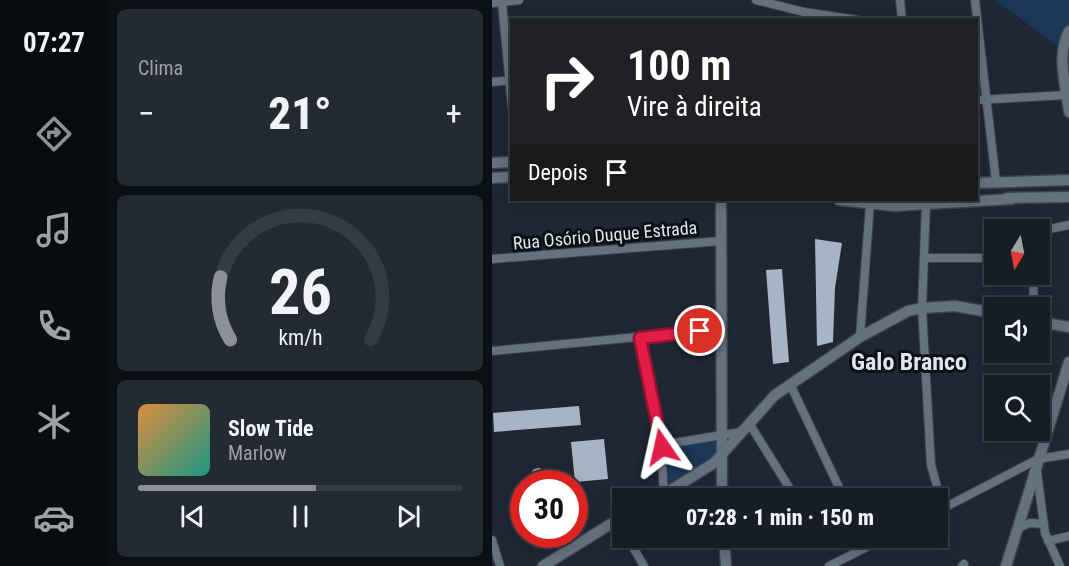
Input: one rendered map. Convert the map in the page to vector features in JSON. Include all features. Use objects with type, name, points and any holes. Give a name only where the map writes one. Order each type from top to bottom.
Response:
[{"type":"street","points":[[492,3],[519,0]]},
{"type":"street","points":[[756,0],[848,18]]},
{"type":"street","points":[[900,0],[902,18]]},
{"type":"street","points":[[975,0],[977,18]]},
{"type":"street","points":[[492,82],[510,80],[502,2]]},
{"type":"street","points":[[978,25],[996,182]]},
{"type":"street","points":[[1069,31],[1063,47],[1069,112]]},
{"type":"street","points":[[978,100],[1067,95]]},
{"type":"street","points":[[492,163],[510,162]]},
{"type":"street","points":[[492,178],[510,177]]},
{"type":"street","points":[[978,183],[1069,180]]},
{"type":"street","points":[[978,195],[1012,199]]},
{"type":"street","points":[[978,201],[1069,197]]},
{"type":"street","points":[[721,201],[722,488]]},
{"type":"street","points":[[847,201],[870,204],[926,204],[978,201]]},
{"type":"street","points":[[860,337],[870,204]]},
{"type":"street","points":[[926,204],[922,308],[931,465],[936,488]]},
{"type":"street","points":[[1050,229],[1069,225]]},
{"type":"street","name":"Rua Osório Duque Estrada","points":[[492,259],[721,241]]},
{"type":"street","points":[[925,258],[984,258]]},
{"type":"street","points":[[675,488],[697,475],[721,455],[775,395],[860,337],[908,311],[922,308],[955,306],[984,311]]},
{"type":"street","points":[[1050,324],[1069,327]]},
{"type":"street","points":[[492,351],[720,329]]},
{"type":"street","points":[[640,338],[661,445],[661,488]]},
{"type":"street","points":[[1006,566],[1069,362]]},
{"type":"street","points":[[790,384],[839,488]]},
{"type":"street","points":[[749,423],[789,488]]},
{"type":"street","points":[[661,445],[741,432]]},
{"type":"street","points":[[948,505],[1037,463],[1069,454]]},
{"type":"street","points":[[1037,463],[1044,524],[1048,541],[1060,566]]},
{"type":"street","points":[[1016,529],[1029,523],[1044,524]]},
{"type":"street","points":[[543,566],[612,527]]},
{"type":"street","points":[[1048,541],[1069,536]]},
{"type":"street","points":[[492,540],[500,566]]},
{"type":"street","points":[[633,548],[644,566]]},
{"type":"street","points":[[725,548],[726,566]]},
{"type":"street","points":[[829,566],[865,548]]},
{"type":"shaded area","points":[[995,0],[1069,0],[1069,25],[1057,46]]},
{"type":"shaded area","points":[[721,434],[721,455],[673,488],[664,488],[661,447]]},
{"type":"building","points":[[815,239],[842,243],[835,288],[833,342],[817,346]]},
{"type":"building","points":[[782,269],[789,362],[773,364],[766,270]]},
{"type":"building","points":[[579,406],[581,425],[494,432],[493,413]]},
{"type":"building","points":[[604,439],[608,479],[588,481],[588,470],[574,470],[571,442]]},
{"type":"district","name":"Galo Branco","points":[[909,362]]},
{"type":"route","points":[[662,447],[640,338],[700,331]]}]
